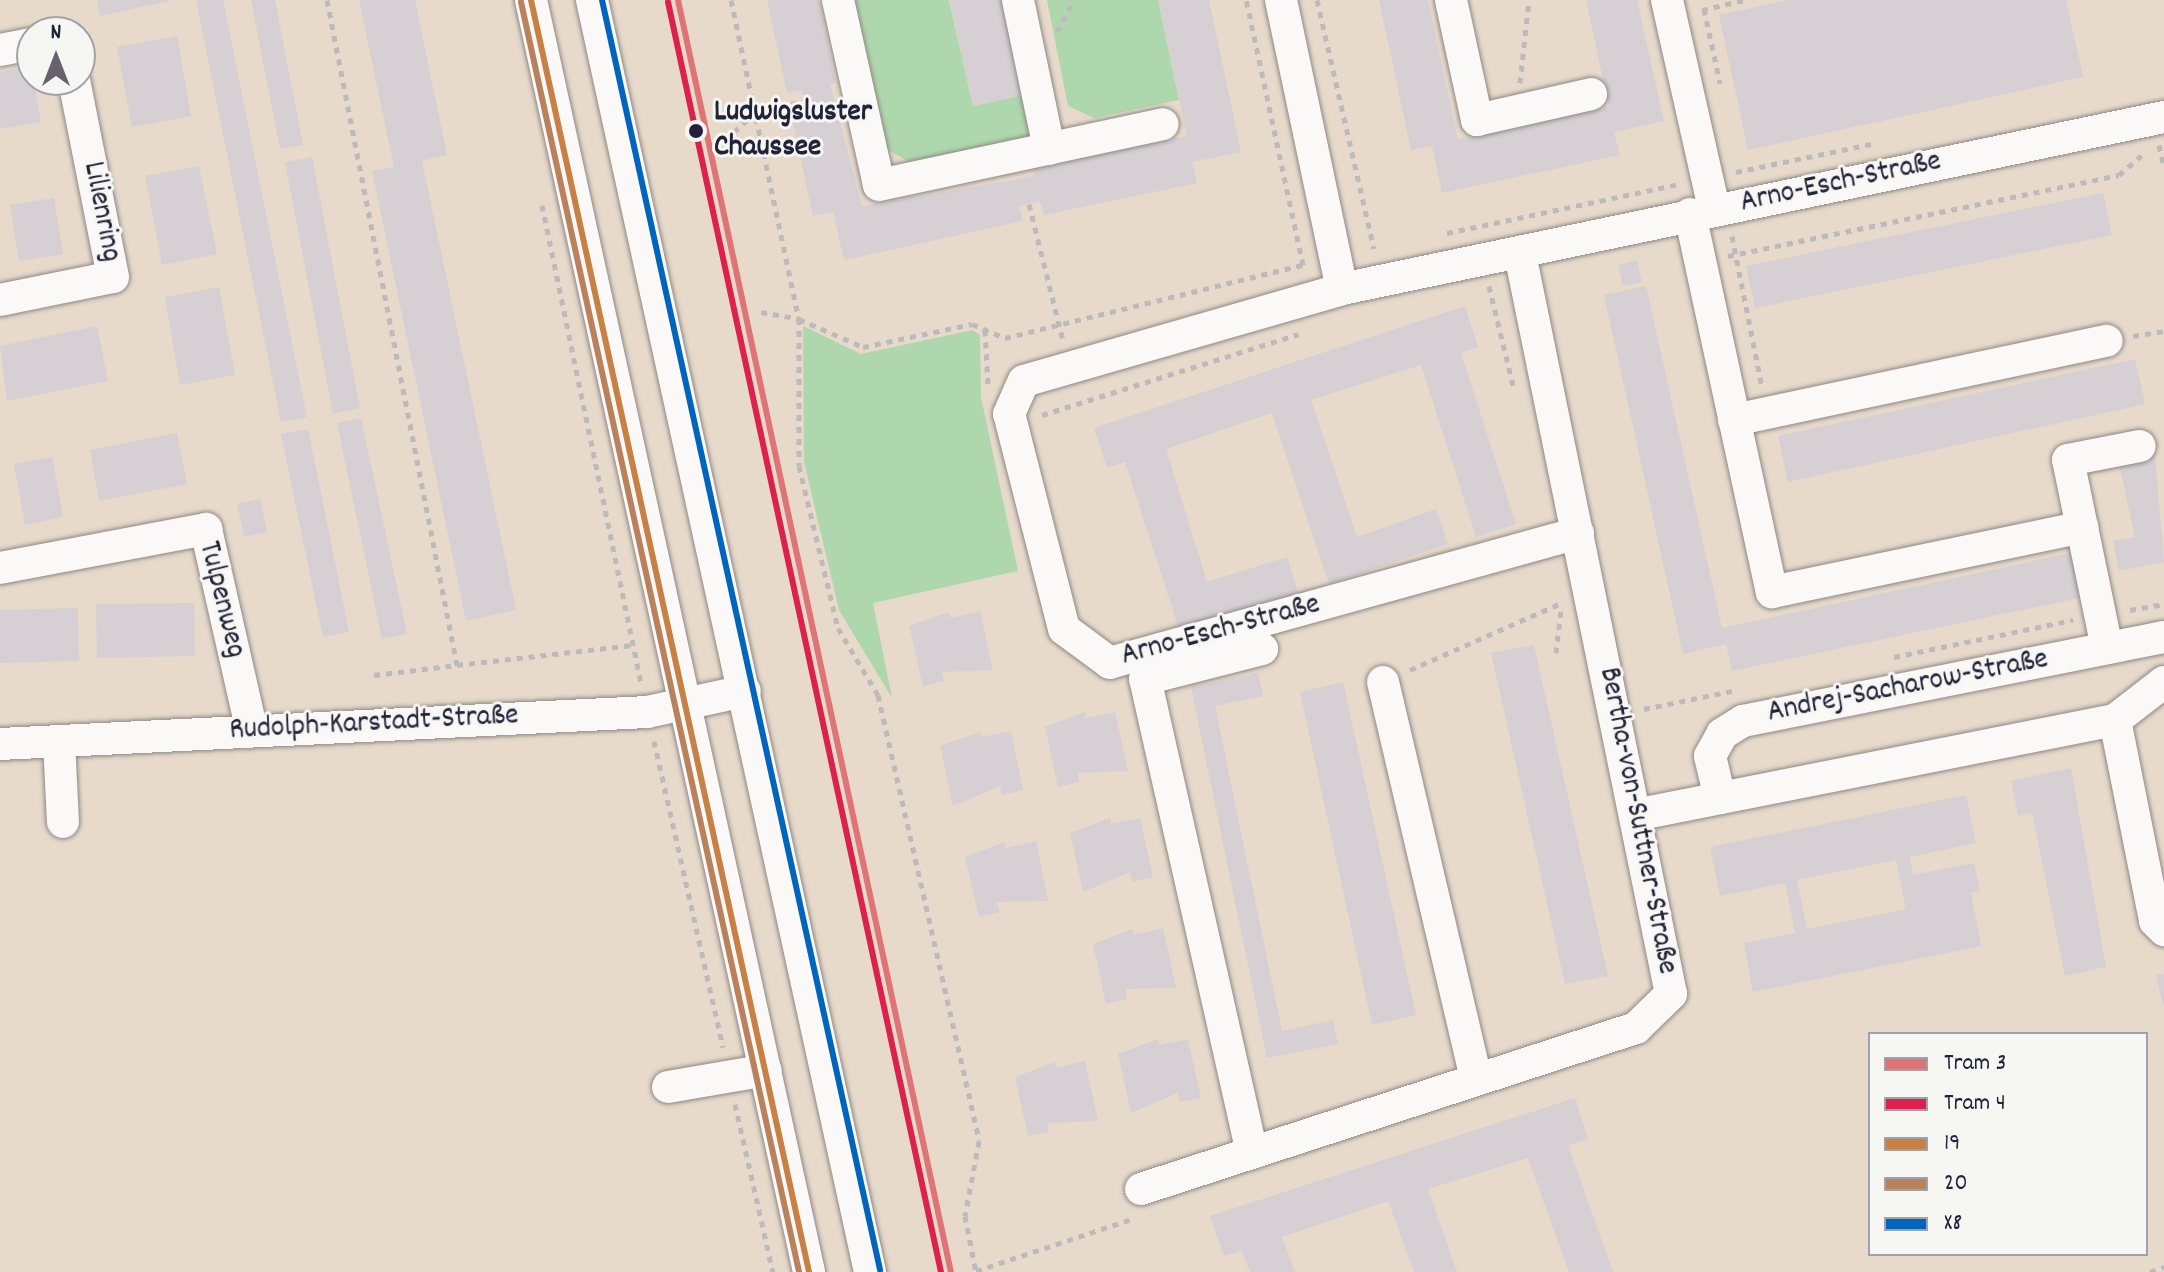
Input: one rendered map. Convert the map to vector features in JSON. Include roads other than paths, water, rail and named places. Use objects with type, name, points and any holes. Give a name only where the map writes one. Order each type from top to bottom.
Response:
[{"type":"street","points":[[531,0],[688,703],[809,1272]]},
{"type":"street","points":[[592,0],[870,1272]]},
{"type":"street","points":[[838,0],[879,185],[1163,124]]},
{"type":"street","points":[[1018,0],[1049,149]]},
{"type":"street","points":[[1281,0],[1342,289]]},
{"type":"street","points":[[1451,0],[1477,120],[1591,94]]},
{"type":"street","points":[[1669,8],[1704,201],[1700,261],[1772,592],[2082,527]]},
{"type":"street","name":"Lilienring","points":[[0,300],[113,277],[77,96]]},
{"type":"street","name":"Arno-Esch-Straße","points":[[1578,533],[1110,663],[1064,629],[1009,414],[1024,381],[1342,289],[1520,254],[1704,201],[2164,117]]},
{"type":"street","points":[[1520,254],[1578,533]]},
{"type":"street","points":[[1734,420],[2107,341]]},
{"type":"street","points":[[2107,648],[2068,460],[2140,446]]},
{"type":"street","name":"Tulpenweg","points":[[0,568],[206,529],[252,731]]},
{"type":"street","name":"Bertha-von-Suttner-Straße","points":[[1146,1200],[1252,1153],[1636,1028],[1671,994],[1578,533]]},
{"type":"street","name":"Andrej-Sacharow-Straße","points":[[1720,798],[1710,756],[1722,734],[1743,721],[2164,637]]},
{"type":"street","points":[[1252,1153],[1145,679],[1262,649]]},
{"type":"street","points":[[1383,682],[1476,1079]]},
{"type":"street","points":[[1635,815],[2115,720],[2164,682]]},
{"type":"street","name":"Rudolph-Karstadt-Straße","points":[[0,744],[647,712],[745,691]]},
{"type":"street","points":[[2115,720],[2155,921],[2164,930]]},
{"type":"street","points":[[59,741],[63,822]]},
{"type":"street","points":[[668,1087],[766,1070]]},
{"type":"tram line","name":"3","points":[[678,0],[951,1272]]},
{"type":"tram line","name":"4","points":[[668,2],[941,1272]]},
{"type":"place","name":"Ludwigsluster Chaussee","points":[[696,131]]}]
